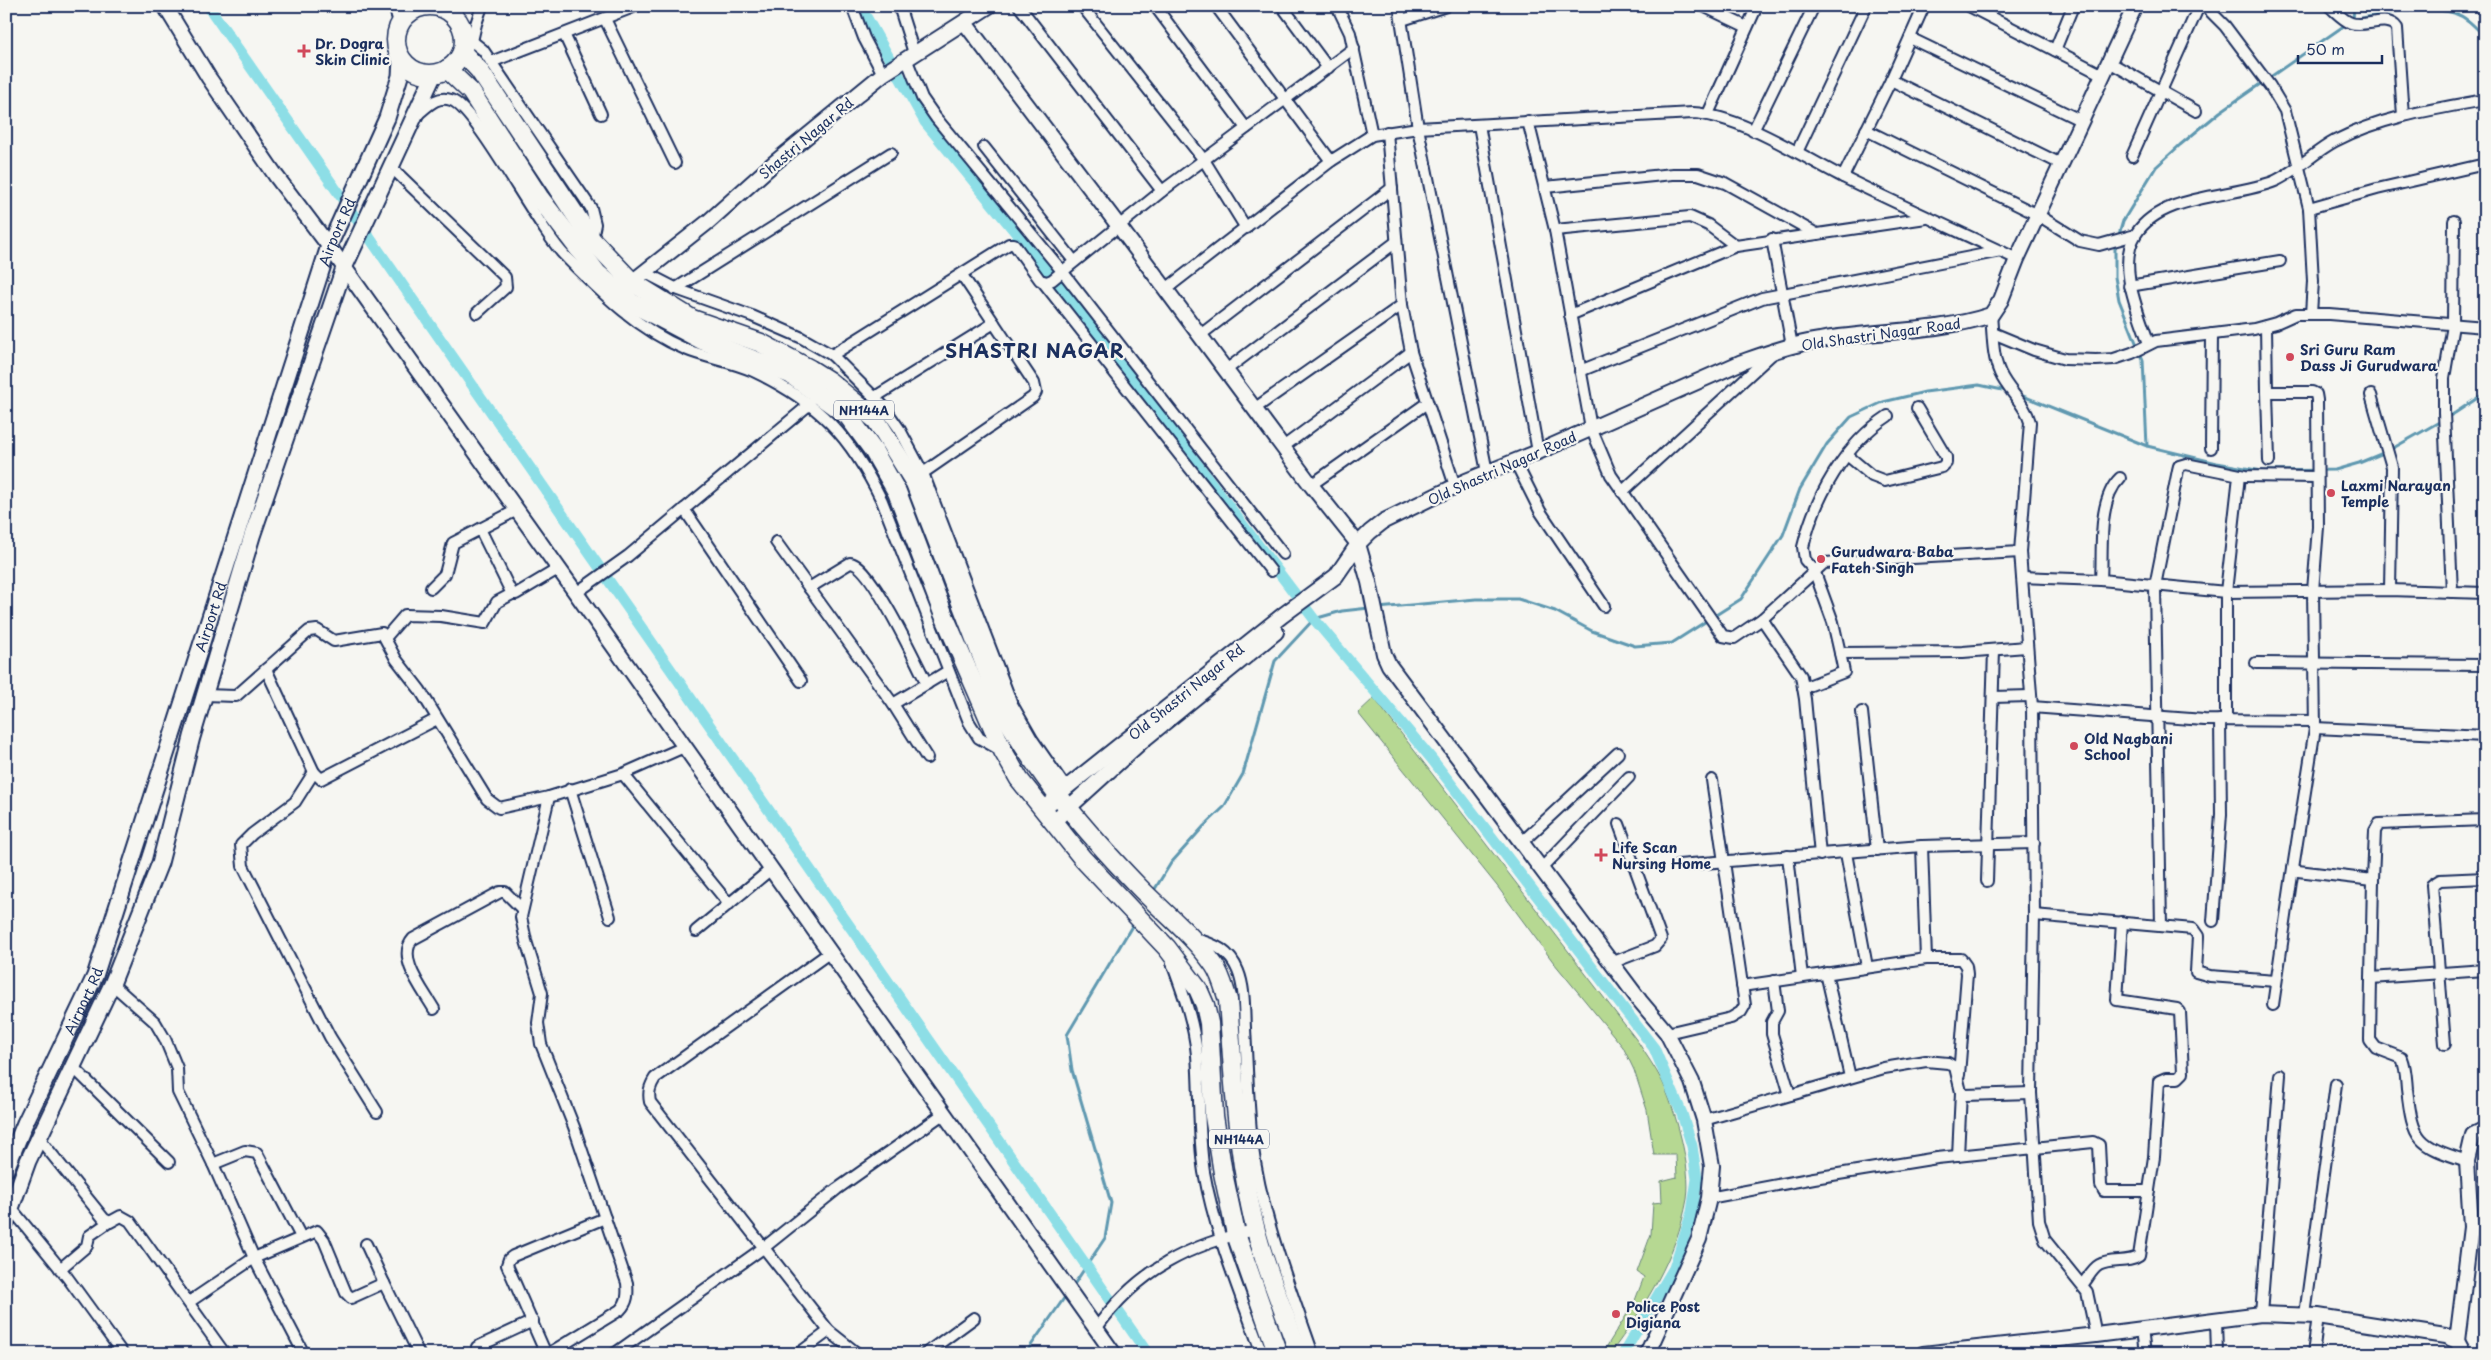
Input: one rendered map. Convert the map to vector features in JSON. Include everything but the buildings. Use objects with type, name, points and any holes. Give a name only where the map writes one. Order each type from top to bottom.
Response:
[{"type":"highway","name":"NH144A","points":[[1278,1354],[1229,1237],[1217,1145],[1209,1023],[1205,1005],[1198,989],[1166,948],[1083,859],[1019,779],[1003,751],[943,613],[897,492],[873,450],[848,416],[790,374],[702,340],[632,303],[597,273],[539,197],[471,92],[441,72],[416,72],[402,60],[396,48],[398,14],[410,13],[424,6],[438,7],[450,13],[479,70],[592,240],[692,319],[761,343],[810,368],[829,381],[876,420],[915,483],[1002,709],[1035,767],[1064,797],[1137,886],[1186,934],[1214,966],[1228,1000],[1236,1118],[1250,1205],[1264,1228],[1300,1354]]},
{"type":"highway","points":[[441,72],[454,64],[464,39],[464,6]]},
{"type":"main road","name":"Airport Rd","points":[[6,1168],[25,1123],[95,976],[329,246],[387,118],[400,76],[402,60]]},
{"type":"main road","points":[[8,1215],[38,1137],[112,984],[160,863],[204,695],[252,536],[344,268],[414,118],[441,72]]},
{"type":"street","points":[[165,6],[208,78],[276,176],[329,246],[517,510],[943,1114],[1065,1284],[1096,1324],[1114,1354]]},
{"type":"street","points":[[482,6],[476,24],[464,39],[491,62],[591,208],[595,224],[592,240]]},
{"type":"street","points":[[491,62],[636,6]]},
{"type":"street","points":[[852,6],[864,38],[898,64],[917,87],[932,113],[1271,571]]},
{"type":"street","points":[[898,64],[899,6]]},
{"type":"street","name":"Shastri Nagar Rd","points":[[638,278],[708,222],[773,164],[898,64],[989,6]]},
{"type":"street","points":[[1018,6],[1162,191]]},
{"type":"street","points":[[1082,6],[1204,160],[1246,228]]},
{"type":"street","points":[[1155,6],[1246,128]]},
{"type":"street","points":[[1216,6],[1331,161]]},
{"type":"street","points":[[1282,6],[1328,68]]},
{"type":"street","points":[[1337,6],[1350,33],[1372,135]]},
{"type":"street","points":[[1399,6],[1418,128],[1487,472]]},
{"type":"street","points":[[1402,20],[1446,6]]},
{"type":"street","points":[[1703,6],[1747,27]]},
{"type":"street","points":[[1708,114],[1757,6]]},
{"type":"street","points":[[1753,131],[1814,6]]},
{"type":"street","points":[[1797,152],[1866,6]]},
{"type":"street","points":[[1843,177],[1924,6]]},
{"type":"street","points":[[1969,6],[2054,50],[2161,91],[2196,111]]},
{"type":"street","points":[[2054,50],[2073,6]]},
{"type":"street","points":[[2096,1335],[2090,1300],[2083,1284],[2050,1247],[2041,1232],[2033,1149],[2031,1093],[2034,915],[2032,707],[2020,552],[2030,422],[2027,412],[2000,374],[1991,316],[2001,300],[2017,259],[2135,6]]},
{"type":"street","points":[[2132,156],[2199,6]]},
{"type":"street","points":[[2205,6],[2225,26],[2270,86],[2285,111],[2309,208],[2313,281],[2311,314]]},
{"type":"street","points":[[2329,6],[2348,21],[2388,22],[2394,24],[2397,28],[2403,116]]},
{"type":"street","points":[[604,18],[675,163]]},
{"type":"street","points":[[965,23],[1311,485],[1358,544],[1369,582],[1377,628],[1384,654],[1395,675],[1611,963],[1667,1033],[1692,1082],[1704,1120],[1712,1166],[1709,1198],[1699,1239],[1647,1354]]},
{"type":"street","points":[[564,34],[601,114]]},
{"type":"street","points":[[1910,38],[2082,121]]},
{"type":"street","points":[[1053,277],[1162,191],[1354,48]]},
{"type":"street","points":[[1890,80],[2061,164]]},
{"type":"street","points":[[414,118],[432,102],[438,100],[447,99],[458,104],[483,136],[562,253],[618,309],[638,324],[684,349],[752,370],[810,404],[836,426],[868,471],[892,525],[968,722],[979,738],[1003,751]]},
{"type":"street","points":[[1866,130],[2038,215],[2080,241],[2099,245],[2131,236],[2169,208],[2265,184],[2286,174],[2318,151],[2351,133],[2403,116],[2485,100]]},
{"type":"street","points":[[1166,289],[1331,161],[1372,135],[1418,128],[1528,121],[1708,114],[1753,131],[1926,218],[2017,259]]},
{"type":"street","points":[[1528,121],[1555,230],[1591,428],[1611,475],[1720,632],[1728,638],[1734,638],[1762,619],[1814,570],[1824,563],[2020,552]]},
{"type":"street","points":[[1479,125],[1538,452]]},
{"type":"street","points":[[1387,132],[1402,305],[1411,352],[1455,486]]},
{"type":"street","points":[[984,147],[1074,262]]},
{"type":"street","points":[[675,289],[891,153]]},
{"type":"street","points":[[2309,208],[2377,189],[2485,164]]},
{"type":"street","points":[[391,167],[505,277],[506,287],[477,313]]},
{"type":"street","points":[[1545,187],[1673,174],[1698,174],[1725,183],[1817,234]]},
{"type":"street","points":[[1199,336],[1392,188]]},
{"type":"street","points":[[1555,230],[1677,217],[1690,218],[1708,225],[1736,246]]},
{"type":"street","points":[[1570,315],[1736,246],[1926,218]]},
{"type":"street","points":[[2452,592],[2444,426],[2444,378],[2453,325],[2454,221]]},
{"type":"street","points":[[2131,236],[2128,268],[2130,286],[2146,346]]},
{"type":"street","points":[[1772,240],[1792,346]]},
{"type":"street","points":[[1226,370],[1396,242]]},
{"type":"street","points":[[832,355],[1012,244],[1053,277],[1283,554]]},
{"type":"street","points":[[1580,371],[1762,298],[2001,251]]},
{"type":"street","points":[[2130,286],[2280,262]]},
{"type":"street","points":[[923,473],[1033,397],[1036,392],[1034,383],[962,275]]},
{"type":"street","points":[[638,278],[752,316],[800,338],[832,355],[875,397],[900,430],[923,473],[1012,704],[1064,797]]},
{"type":"street","points":[[1254,409],[1402,305]]},
{"type":"street","points":[[1993,333],[2034,350],[2065,358],[2114,359],[2164,340],[2266,326],[2288,316],[2311,314],[2485,327]]},
{"type":"street","name":"Old Shastri Nagar Road","points":[[1320,592],[1336,576],[1358,544],[1384,522],[1455,486],[1538,452],[1742,362],[1776,350],[1821,339],[1964,322],[1991,316]]},
{"type":"street","points":[[875,397],[994,322]]},
{"type":"street","points":[[2266,326],[2269,461]]},
{"type":"street","points":[[2211,448],[2212,334]]},
{"type":"street","points":[[1622,492],[1776,350]]},
{"type":"street","points":[[1283,447],[1411,352]]},
{"type":"street","points":[[2268,392],[2316,394],[2318,526],[2313,591],[2315,724],[2272,1006]]},
{"type":"street","points":[[2371,395],[2389,456],[2392,477],[2390,590]]},
{"type":"street","points":[[1311,485],[1427,403]]},
{"type":"street","points":[[576,593],[619,562],[810,404]]},
{"type":"street","points":[[1847,455],[1872,476],[1886,481],[1942,467],[1946,463],[1946,457],[1917,408]]},
{"type":"street","points":[[1803,688],[1844,672],[1833,622],[1814,570],[1805,560],[1803,547],[1805,538],[1826,488],[1847,455],[1863,435],[1888,416]]},
{"type":"street","points":[[1515,461],[1540,511],[1604,606]]},
{"type":"street","points":[[2160,926],[2155,586],[2179,466],[2194,464],[2239,476],[2317,476]]},
{"type":"street","points":[[2212,921],[2221,814],[2226,592],[2239,476]]},
{"type":"street","points":[[2102,580],[2105,504],[2109,491],[2120,478]]},
{"type":"street","points":[[684,509],[801,681]]},
{"type":"street","points":[[431,588],[445,574],[453,543],[517,510]]},
{"type":"street","points":[[480,529],[512,594]]},
{"type":"street","points":[[776,542],[893,704],[927,758]]},
{"type":"street","points":[[809,588],[850,563],[860,566],[886,605],[927,684]]},
{"type":"street","points":[[386,637],[405,615],[441,616],[485,623],[497,602],[512,594],[516,594],[558,569]]},
{"type":"street","points":[[2022,577],[2102,580],[2226,592],[2390,590],[2485,593]]},
{"type":"street","name":"Old Shastri Nagar Rd","points":[[1064,797],[1320,592]]},
{"type":"street","points":[[1762,619],[1796,668],[1803,688],[1820,855]]},
{"type":"street","points":[[204,695],[236,696],[309,631],[317,630],[334,642],[379,632],[386,637],[396,659],[420,690],[486,799],[495,806],[503,807],[549,797],[623,774],[684,747]]},
{"type":"street","points":[[1840,653],[1994,650],[2026,647]]},
{"type":"street","points":[[1049,815],[1064,797],[1142,741],[1248,649]]},
{"type":"street","points":[[1987,881],[1994,650]]},
{"type":"street","points":[[2256,664],[2313,662],[2485,665]]},
{"type":"street","points":[[266,669],[314,772],[319,778],[324,778],[437,719]]},
{"type":"street","points":[[893,704],[948,672]]},
{"type":"street","points":[[1993,697],[2030,696]]},
{"type":"street","points":[[2032,707],[2485,736]]},
{"type":"street","points":[[1862,712],[1877,850]]},
{"type":"street","points":[[1521,843],[1618,753]]},
{"type":"street","points":[[314,772],[295,802],[252,834],[241,845],[243,866],[330,1037],[377,1112]]},
{"type":"street","points":[[623,774],[729,904]]},
{"type":"street","points":[[1542,870],[1629,778]]},
{"type":"street","points":[[1667,1033],[1731,1018],[1741,1012],[1744,1004],[1712,780]]},
{"type":"street","points":[[570,789],[610,917]]},
{"type":"street","points":[[549,797],[522,909],[522,925],[542,993],[538,1023],[541,1044],[605,1218],[627,1283],[628,1294],[625,1305],[547,1354],[507,1266],[509,1259],[605,1218]]},
{"type":"street","points":[[2467,1161],[2435,1151],[2418,1137],[2410,1119],[2405,1068],[2402,1058],[2376,1048],[2370,1040],[2375,832],[2379,824],[2485,820]]},
{"type":"street","points":[[1611,963],[1655,946],[1661,939],[1619,824]]},
{"type":"street","points":[[1678,865],[1722,860],[1820,855],[1922,846],[1989,842],[2034,843]]},
{"type":"street","points":[[1922,846],[1926,959]]},
{"type":"street","points":[[1846,852],[1867,967]]},
{"type":"street","points":[[1788,856],[1802,977]]},
{"type":"street","points":[[2293,868],[2298,871],[2373,880]]},
{"type":"street","points":[[696,931],[770,870]]},
{"type":"street","points":[[2445,1044],[2432,885],[2440,880],[2485,878]]},
{"type":"street","points":[[434,1009],[408,962],[406,951],[413,939],[497,892],[505,892],[522,909]]},
{"type":"street","points":[[2034,915],[2188,928],[2196,931],[2198,943],[2194,969],[2199,974],[2276,981]]},
{"type":"street","points":[[2083,1284],[2093,1269],[2102,1263],[2130,1260],[2139,1256],[2149,1191],[2159,1081],[2166,1078],[2178,1078],[2183,1073],[2182,1015],[2177,1009],[2117,1000],[2122,922]]},
{"type":"street","points":[[829,953],[664,1071],[650,1086],[650,1102],[766,1246],[830,1331],[858,1354]]},
{"type":"street","points":[[1742,986],[1926,959],[1961,959],[1966,966],[1959,1075],[1961,1092],[1958,1156]]},
{"type":"street","points":[[2371,978],[2485,970]]},
{"type":"street","points":[[1826,973],[1850,1077]]},
{"type":"street","points":[[1774,981],[1778,1011],[1772,1022],[1772,1034],[1790,1095]]},
{"type":"street","points":[[112,984],[155,1022],[165,1039],[177,1068],[178,1092],[213,1164],[254,1258],[304,1354]]},
{"type":"street","points":[[1704,1120],[1884,1068],[1926,1061],[1948,1063],[1955,1067],[1959,1075]]},
{"type":"street","points":[[72,1067],[169,1162]]},
{"type":"street","points":[[2261,1314],[2280,1075]]},
{"type":"street","points":[[2313,1354],[2311,1315],[2336,1084]]},
{"type":"street","points":[[1961,1092],[1965,1095],[1977,1096],[2031,1093]]},
{"type":"street","points":[[614,1354],[766,1246],[837,1189],[943,1114]]},
{"type":"street","points":[[2464,1354],[2457,1341],[2471,1226],[2467,1161],[2473,1136],[2485,1129]]},
{"type":"street","points":[[38,1137],[109,1222]]},
{"type":"street","points":[[1709,1198],[1814,1178],[1958,1156],[2097,1143],[2100,1150],[2101,1185],[2104,1191],[2149,1191]]},
{"type":"street","points":[[213,1164],[245,1151],[257,1153],[301,1237]]},
{"type":"street","points":[[8,1215],[60,1269],[123,1354]]},
{"type":"street","points":[[60,1269],[87,1246],[89,1236],[121,1216],[130,1221],[226,1354]]},
{"type":"street","points":[[1096,1324],[1143,1278],[1168,1261],[1229,1237],[1264,1228],[1313,1354]]},
{"type":"street","points":[[189,1302],[254,1258],[314,1232],[320,1234],[348,1296],[356,1297],[384,1283]]},
{"type":"street","points":[[1229,1237],[1262,1354]]},
{"type":"street","points":[[366,1244],[419,1354]]},
{"type":"street","points":[[1922,1354],[1999,1350],[2096,1335],[2261,1314],[2311,1315],[2445,1336],[2457,1341]]},
{"type":"street","points":[[926,1354],[974,1318]]},
{"type":"street","points":[[2216,1320],[2216,1354]]},
{"type":"street","points":[[477,1347],[533,1321]]},
{"type":"street","points":[[2142,1329],[2145,1354]]},
{"type":"street","points":[[798,1354],[830,1331]]},
{"type":"green space","points":[[1374,698],[1638,1042],[1662,1081],[1672,1107],[1685,1155],[1687,1171],[1687,1199],[1682,1220],[1676,1241],[1658,1281],[1610,1354],[1602,1354],[1634,1303],[1644,1277],[1637,1272],[1651,1234],[1653,1203],[1662,1202],[1661,1181],[1677,1177],[1676,1155],[1654,1155],[1647,1110],[1634,1070],[1623,1047],[1554,963],[1497,886],[1358,713]]},
{"type":"waterway","points":[[208,6],[1148,1354]]},
{"type":"waterway","points":[[860,6],[925,122],[1094,328],[1314,619],[1431,758],[1654,1048],[1682,1114],[1692,1146],[1697,1179],[1692,1212],[1674,1268],[1623,1354]]},
{"type":"waterway","points":[[2353,20],[2354,6]]},
{"type":"waterway","points":[[2353,20],[2404,11],[2443,10],[2463,17],[2485,37]]},
{"type":"waterway","points":[[2147,446],[2143,360],[2119,300],[2115,277],[2115,248],[2123,221],[2156,167],[2180,145],[2220,112],[2348,23]]},
{"type":"waterway","points":[[1378,608],[1476,599],[1518,599],[1555,611],[1592,631],[1635,646],[1672,643],[1741,599],[1783,535],[1800,489],[1827,444],[1851,417],[1883,402],[1925,392],[1979,385],[2007,391]]},
{"type":"waterway","points":[[2018,394],[2147,446],[2217,463],[2262,471],[2335,470],[2359,463],[2388,451],[2455,413],[2485,393]]},
{"type":"waterway","points":[[1153,892],[1171,863],[1224,807],[1243,774],[1275,661],[1314,619],[1342,611],[1369,608]]},
{"type":"waterway","points":[[1071,1289],[1105,1238],[1111,1203],[1072,1070],[1067,1035],[1135,921]]},
{"type":"waterway","points":[[1025,1354],[1067,1294]]},
{"type":"place","name":"Dr. Dogra Skin Clinic","points":[[304,51]]},
{"type":"place","name":"Sri Guru Ram Dass Ji Gurudwara","points":[[2290,357]]},
{"type":"place","name":"Laxmi Narayan Temple","points":[[2331,493]]},
{"type":"place","name":"Gurudwara Baba Fateh Singh","points":[[1821,559]]},
{"type":"place","name":"Old Nagbani School","points":[[2074,746]]},
{"type":"place","name":"Life Scan Nursing Home","points":[[1601,855]]},
{"type":"place","name":"Police Post Digiana","points":[[1616,1314]]},
{"type":"district","name":"SHASTRI NAGAR","points":[[1035,350]]}]
